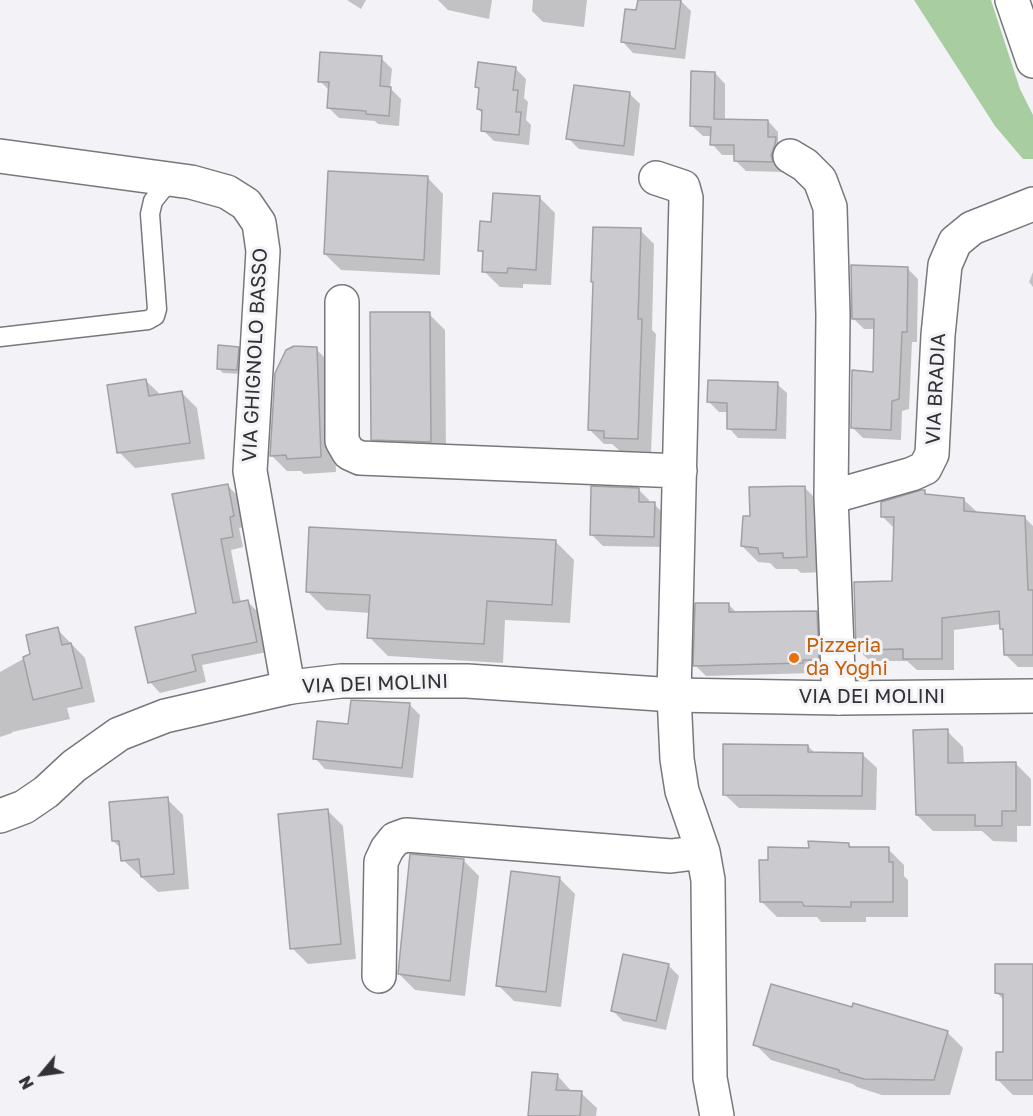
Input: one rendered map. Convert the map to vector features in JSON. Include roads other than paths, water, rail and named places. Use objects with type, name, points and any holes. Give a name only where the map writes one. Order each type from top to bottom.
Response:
[{"type":"street","points":[[1012,0],[1033,62]]},
{"type":"street","name":"VIA GHIGNOLO BASSO","points":[[0,156],[191,182],[227,192],[246,204],[259,223],[262,251],[250,471],[285,675],[291,687]]},
{"type":"street","points":[[790,156],[805,165],[820,180],[830,207],[833,315],[831,496],[839,698]]},
{"type":"street","points":[[656,178],[683,187],[686,198],[674,695],[677,759],[682,790],[703,852],[708,880],[710,1078],[717,1116]]},
{"type":"street","name":"VIA BRADIA","points":[[831,496],[912,474],[925,468],[932,454],[938,335],[945,265],[955,242],[972,228],[1033,204]]},
{"type":"street","points":[[342,302],[342,441],[349,453],[360,458],[680,471]]},
{"type":"street","name":"VIA DEI MOLINI","points":[[0,816],[24,807],[39,797],[74,766],[119,734],[165,716],[291,687],[341,681],[467,681],[674,695],[839,698],[1033,696]]},
{"type":"street","points":[[379,976],[381,862],[395,839],[406,835],[671,856],[703,852]]},
{"type":"lane","points":[[0,337],[142,321],[155,316],[157,309],[150,214],[153,201],[170,180]]},
{"type":"place","name":"Pizzeria da Yoghi","points":[[794,658]]}]
